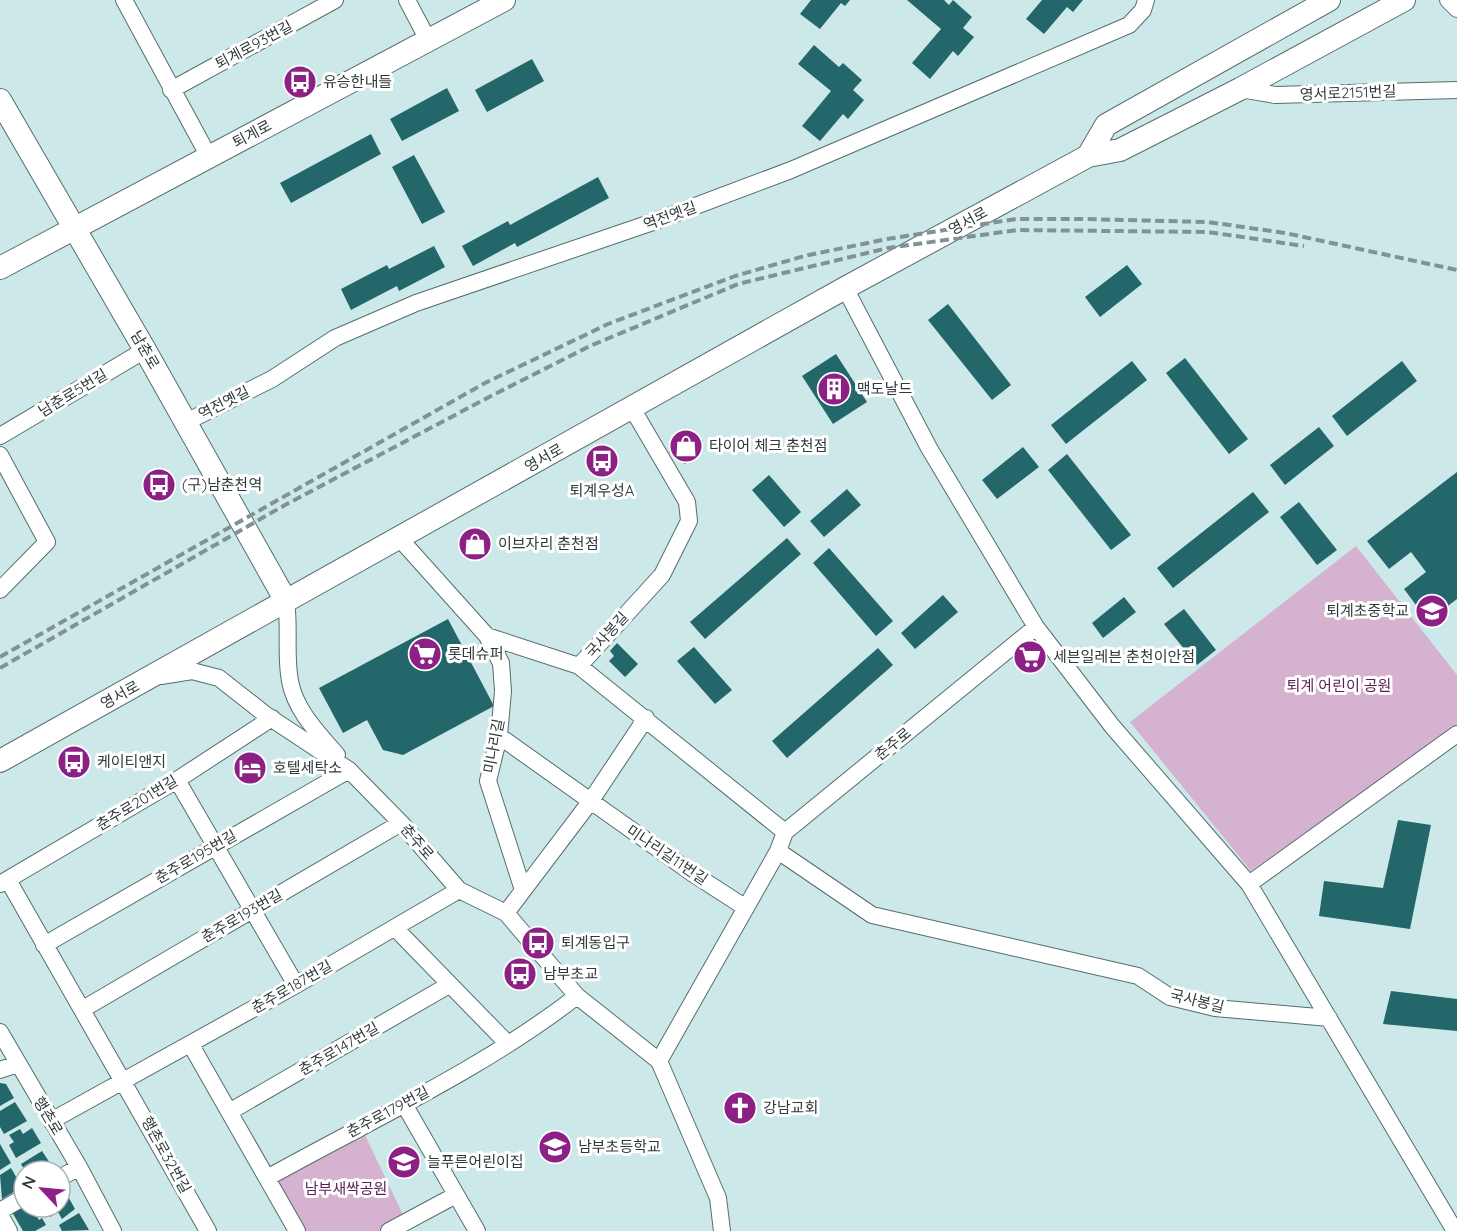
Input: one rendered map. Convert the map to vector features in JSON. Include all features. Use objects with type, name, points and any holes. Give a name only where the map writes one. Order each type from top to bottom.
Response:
[{"type":"street","points":[[124,0],[209,158]]},
{"type":"street","points":[[407,0],[428,40]]},
{"type":"street","name":"퇴계로","points":[[0,268],[504,0]]},
{"type":"street","name":"역전옛길","points":[[186,422],[272,379],[345,334],[416,303],[652,222],[791,170],[1129,25],[1143,10],[1146,0]]},
{"type":"street","points":[[1088,156],[1106,125],[1329,0]]},
{"type":"street","name":"영서로","points":[[0,761],[845,288],[1088,156],[1120,150],[1240,89],[1404,0]]},
{"type":"street","points":[[1448,0],[1457,9]]},
{"type":"street","name":"퇴계로93번길","points":[[171,90],[336,1]]},
{"type":"street","name":"영서로2151번길","points":[[1240,89],[1275,95],[1457,90]]},
{"type":"street","name":"남춘로","points":[[0,100],[145,350],[286,601]]},
{"type":"street","points":[[845,288],[929,448],[1036,627],[1112,726],[1249,884],[1455,1231]]},
{"type":"street","name":"남춘로5번길","points":[[0,436],[145,350]]},
{"type":"street","name":"국사봉길","points":[[632,408],[687,502],[689,521],[662,575],[579,666],[785,832]]},
{"type":"street","points":[[0,454],[47,542],[0,590]]},
{"type":"street","name":"미나리길","points":[[400,539],[487,636],[501,663],[503,691],[499,736],[488,781],[523,890]]},
{"type":"street","points":[[286,601],[290,625],[290,680],[294,696],[308,719],[349,770]]},
{"type":"street","name":"춘주로","points":[[785,832],[1036,627]]},
{"type":"street","points":[[487,636],[579,666]]},
{"type":"street","name":"춘주로","points":[[149,679],[177,672],[210,674],[219,678],[272,718],[349,770],[459,890],[506,913],[577,996],[659,1061],[718,1198],[722,1231]]},
{"type":"street","name":"춘주로201번길","points":[[4,882],[177,780],[272,718]]},
{"type":"street","points":[[506,913],[590,802],[646,718]]},
{"type":"street","points":[[1249,884],[1457,734]]},
{"type":"street","name":"미나리길11번길","points":[[499,736],[590,802],[746,908]]},
{"type":"street","name":"춘주로195번길","points":[[44,945],[349,770]]},
{"type":"street","points":[[177,780],[296,986]]},
{"type":"street","name":"춘주로193번길","points":[[83,1009],[400,823]]},
{"type":"street","points":[[659,1061],[778,851],[785,832]]},
{"type":"street","name":"국사봉길","points":[[778,851],[872,915],[1138,976],[1170,997],[1215,1008],[1329,1018]]},
{"type":"street","points":[[4,882],[124,1080]]},
{"type":"street","name":"춘주로187번길","points":[[51,1121],[296,986],[459,890]]},
{"type":"street","points":[[395,928],[507,1043]]},
{"type":"street","name":"춘주로147번길","points":[[229,1112],[449,985]]},
{"type":"street","name":"춘주로179번길","points":[[267,1178],[404,1104],[507,1043],[577,996]]},
{"type":"street","name":"행촌로","points":[[0,1032],[79,1167],[113,1231]]},
{"type":"street","points":[[190,1045],[296,1231]]},
{"type":"street","points":[[0,1070],[18,1064]]},
{"type":"street","name":"행촌로32번길","points":[[124,1080],[208,1231]]},
{"type":"street","points":[[404,1104],[477,1231]]},
{"type":"street","points":[[72,1171],[79,1167]]},
{"type":"street","points":[[389,1231],[456,1195]]},
{"type":"street","points":[[0,1215],[9,1231]]},
{"type":"green space","name":"퇴계 어린이 공원","points":[[1356,546],[1457,675],[1457,725],[1251,871],[1130,722]]},
{"type":"green space","name":"남부새싹공원","points":[[364,1133],[405,1219],[380,1231],[303,1231],[277,1183],[284,1176]]},
{"type":"building","points":[[811,0],[850,0],[845,6],[841,3],[820,29],[800,14]]},
{"type":"building","points":[[907,0],[944,0],[949,5],[953,0],[972,17],[963,28],[974,37],[958,56],[953,51],[930,79],[912,63],[941,29]]},
{"type":"building","points":[[1042,0],[1083,0],[1073,12],[1067,7],[1044,34],[1026,19]]},
{"type":"building","points":[[814,45],[839,67],[843,63],[862,80],[853,90],[864,100],[848,119],[843,114],[820,141],[802,126],[831,91],[798,64]]},
{"type":"building","points":[[532,59],[544,81],[487,112],[475,90]]},
{"type":"building","points":[[447,88],[459,111],[402,141],[390,119]]},
{"type":"building","points":[[371,134],[381,154],[291,203],[280,183]]},
{"type":"building","points":[[414,155],[445,212],[422,224],[392,167]]},
{"type":"building","points":[[598,177],[609,198],[517,247],[515,243],[473,266],[462,246],[508,221],[510,225]]},
{"type":"building","points":[[434,246],[445,267],[399,291],[397,286],[351,310],[341,289],[387,265],[389,269]]},
{"type":"building","points":[[1127,265],[1142,284],[1100,317],[1085,297]]},
{"type":"building","points":[[948,304],[1011,385],[992,400],[928,320]]},
{"type":"building","name":"맥도날드","points":[[836,354],[867,402],[833,424],[802,376]]},
{"type":"building","points":[[1185,358],[1248,439],[1229,454],[1166,373]]},
{"type":"building","points":[[1132,361],[1147,380],[1066,444],[1051,425]]},
{"type":"building","points":[[1402,361],[1417,381],[1347,436],[1332,416]]},
{"type":"building","points":[[1319,427],[1334,446],[1285,485],[1270,465]]},
{"type":"building","name":"타이어 체크 춘천점","points":[[686,429],[703,441],[685,464],[669,452]]},
{"type":"building","points":[[1023,447],[1039,467],[997,499],[982,480]]},
{"type":"building","points":[[1067,454],[1131,535],[1111,550],[1048,470]]},
{"type":"building","name":"퇴계초중학교","points":[[1457,472],[1457,599],[1428,621],[1404,589],[1426,572],[1411,552],[1389,569],[1367,541]]},
{"type":"building","points":[[769,475],[801,512],[784,527],[752,490]]},
{"type":"building","points":[[847,489],[861,505],[824,537],[810,521]]},
{"type":"building","points":[[1253,492],[1269,512],[1173,588],[1157,568]]},
{"type":"building","points":[[1299,502],[1337,550],[1317,565],[1280,517]]},
{"type":"building","points":[[787,538],[801,554],[705,639],[690,622]]},
{"type":"building","points":[[829,548],[893,621],[876,636],[813,563]]},
{"type":"building","points":[[943,595],[958,612],[915,649],[901,633]]},
{"type":"building","points":[[1124,597],[1136,612],[1103,638],[1092,623]]},
{"type":"building","points":[[1184,609],[1216,650],[1197,665],[1164,624]]},
{"type":"building","name":"롯데슈퍼","points":[[448,619],[494,706],[403,755],[383,750],[367,720],[343,733],[319,688]]},
{"type":"building","points":[[617,643],[638,664],[625,677],[609,661],[614,656],[610,651]]},
{"type":"building","points":[[694,647],[732,690],[715,704],[677,661]]},
{"type":"building","points":[[878,648],[893,665],[787,758],[772,741]]},
{"type":"building","points":[[1398,820],[1431,825],[1410,929],[1319,916],[1324,881],[1383,888]]},
{"type":"building","points":[[1391,991],[1457,999],[1457,1031],[1383,1024]]},
{"type":"building","points":[[0,1083],[6,1084],[14,1098],[0,1106]]},
{"type":"building","points":[[15,1102],[27,1121],[4,1134],[0,1127],[0,1111]]},
{"type":"building","points":[[32,1128],[41,1143],[16,1158],[9,1145],[14,1142],[9,1135],[20,1129],[23,1134]]},
{"type":"building","points":[[0,1144],[11,1163],[0,1170]]},
{"type":"building","points":[[42,1151],[47,1159],[29,1159]]},
{"type":"building","points":[[11,1168],[12,1170],[12,1193],[2,1199],[0,1175]]},
{"type":"building","points":[[79,1213],[89,1230],[62,1231],[59,1225]]},
{"type":"building","points":[[16,1219],[43,1219],[46,1225],[35,1231],[23,1231]]},
{"type":"railway","points":[[0,657],[485,383],[608,324],[735,276],[804,256],[887,239],[1016,219],[1083,219],[1208,222],[1285,233],[1457,270]]},
{"type":"railway","points":[[0,668],[285,505],[491,396],[590,346],[738,284],[888,248],[1017,230],[1208,232],[1304,246]]},
{"type":"place","name":"유승한내들","points":[[300,82]]},
{"type":"place","name":"맥도날드","points":[[834,389]]},
{"type":"place","name":"타이어 체크 춘천점","points":[[686,446]]},
{"type":"place","name":"퇴계우성A","points":[[602,461]]},
{"type":"place","name":"(구)남춘천역","points":[[159,485]]},
{"type":"place","name":"이브자리 춘천점","points":[[475,544]]},
{"type":"place","name":"퇴계초중학교","points":[[1432,611]]},
{"type":"place","name":"롯데슈퍼","points":[[425,654]]},
{"type":"place","name":"세븐일레븐 춘천이안점","points":[[1030,657]]},
{"type":"place","name":"케이티앤지","points":[[74,762]]},
{"type":"place","name":"호텔세탁소","points":[[250,768]]},
{"type":"place","name":"퇴계동입구","points":[[538,943]]},
{"type":"place","name":"남부초교","points":[[520,974]]},
{"type":"place","name":"강남교회","points":[[740,1108]]},
{"type":"place","name":"남부초등학교","points":[[555,1147]]},
{"type":"place","name":"늘푸른어린이집","points":[[404,1162]]}]
